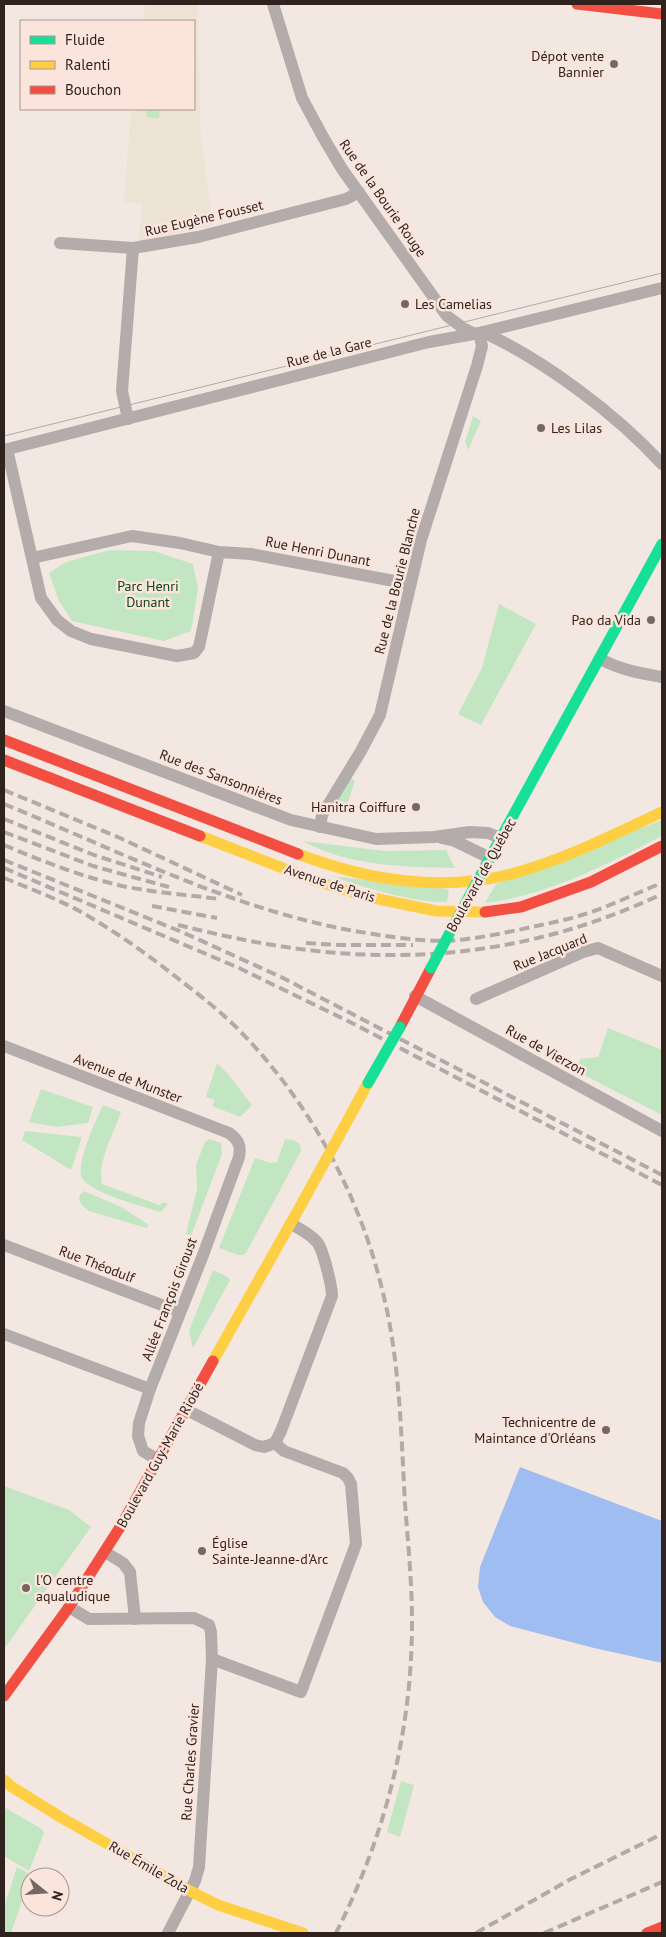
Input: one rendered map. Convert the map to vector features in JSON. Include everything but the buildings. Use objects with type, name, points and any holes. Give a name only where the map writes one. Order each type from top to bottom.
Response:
[{"type":"main road","points":[[577,4],[662,14]]},
{"type":"main road","name":"Boulevard de Québec","points":[[301,1205],[662,544]]},
{"type":"main road","name":"Avenue de Paris","points":[[4,740],[322,863],[375,876],[412,882],[450,883],[497,877],[535,868],[579,851],[662,812]]},
{"type":"main road","name":"Avenue de Paris","points":[[4,760],[316,881],[370,897],[436,911],[489,912],[521,907],[590,882],[662,846]]},
{"type":"main road","name":"Boulevard Guy-Marie Riobé","points":[[4,1696],[69,1607],[105,1552],[301,1205]]},
{"type":"main road","points":[[4,1770],[6,1785]]},
{"type":"main road","name":"Rue Émile Zola","points":[[6,1785],[190,1891],[218,1905],[303,1933]]},
{"type":"main road","points":[[647,1933],[662,1926]]},
{"type":"street","name":"Rue de la Bourie Rouge","points":[[273,4],[302,98],[342,169],[447,316],[463,328],[518,350],[566,382],[605,412],[662,464]]},
{"type":"street","name":"Rue Eugène Fousset","points":[[128,418],[122,391],[133,248],[198,237],[346,199],[359,192]]},
{"type":"street","points":[[60,243],[133,248]]},
{"type":"street","name":"Rue de la Gare","points":[[5,450],[429,342],[479,333],[662,288]]},
{"type":"street","name":"Rue de la Bourie Blanche","points":[[320,827],[322,815],[361,751],[380,715],[421,540],[477,366],[482,346],[479,333]]},
{"type":"street","points":[[5,450],[41,598],[56,620],[71,631],[91,639],[177,656],[194,654],[199,647],[219,552]]},
{"type":"street","name":"Rue Henri Dunant","points":[[32,558],[132,536],[180,543],[219,552],[251,554],[410,584]]},
{"type":"street","points":[[600,659],[616,667],[662,677]]},
{"type":"street","name":"Rue des Sansonnières","points":[[4,711],[291,820],[376,839],[434,837],[481,832],[493,834],[501,838]]},
{"type":"street","name":"Rue des Sansonnières","points":[[434,837],[455,841],[488,861]]},
{"type":"street","name":"Rue Jacquard","points":[[476,999],[583,952],[598,948],[662,976]]},
{"type":"street","name":"Rue de Vierzon","points":[[415,996],[662,1131]]},
{"type":"street","name":"Avenue de Munster","points":[[4,1046],[229,1134],[239,1142]]},
{"type":"street","name":"Allée François Giroust","points":[[158,1460],[143,1452],[138,1436],[140,1423],[150,1389],[239,1157],[239,1142]]},
{"type":"street","points":[[185,1409],[255,1446],[264,1447],[275,1443],[332,1296],[319,1243],[307,1233],[291,1224]]},
{"type":"street","name":"Rue Théodulf","points":[[4,1245],[180,1312]]},
{"type":"street","points":[[4,1334],[150,1389]]},
{"type":"street","points":[[212,1659],[301,1692],[356,1544],[351,1484],[348,1478],[343,1473],[284,1451],[275,1443]]},
{"type":"street","points":[[69,1607],[89,1619],[135,1619],[130,1572],[123,1563],[105,1552]]},
{"type":"street","name":"Rue Charles Gravier","points":[[135,1619],[194,1618],[209,1625],[211,1632],[212,1659],[199,1867],[190,1891],[168,1933]]},
{"type":"shaded area","points":[[145,4],[198,4],[200,128],[213,226],[139,241],[142,204],[124,202],[131,110],[195,110],[195,20],[144,20]]},
{"type":"green space","points":[[147,110],[160,110],[159,118],[146,117]]},
{"type":"green space","points":[[473,416],[481,421],[468,450],[465,442]]},
{"type":"green space","name":"Parc Henri Dunant","points":[[110,550],[154,551],[193,564],[198,589],[191,631],[164,641],[72,621],[59,601],[49,573],[66,562]]},
{"type":"green space","points":[[499,604],[536,624],[481,725],[458,714],[482,668]]},
{"type":"green space","points":[[351,778],[355,781],[347,805],[337,815],[337,801]]},
{"type":"green space","points":[[662,820],[662,836],[598,868],[533,893],[485,903],[496,884]]},
{"type":"green space","points":[[303,841],[385,851],[446,850],[455,868],[377,864],[339,856]]},
{"type":"green space","points":[[331,876],[449,889],[447,902],[434,902],[404,897]]},
{"type":"green space","points":[[608,1028],[662,1050],[662,1115],[576,1071],[580,1059],[598,1057]]},
{"type":"green space","points":[[217,1063],[252,1105],[240,1117],[212,1106],[215,1100],[206,1097]]},
{"type":"green space","points":[[41,1089],[93,1107],[88,1123],[57,1127],[29,1122]]},
{"type":"green space","points":[[103,1105],[121,1112],[104,1157],[101,1175],[102,1184],[159,1205],[163,1202],[168,1204],[161,1212],[103,1193],[85,1181],[81,1175],[82,1159]]},
{"type":"green space","points":[[25,1131],[82,1137],[71,1170],[22,1140]]},
{"type":"green space","points":[[209,1139],[221,1143],[222,1154],[191,1236],[186,1234],[197,1189],[196,1165],[205,1142]]},
{"type":"green space","points":[[285,1139],[293,1140],[300,1144],[301,1151],[246,1253],[238,1255],[219,1248],[255,1158],[271,1163],[277,1162]]},
{"type":"green space","points":[[84,1191],[121,1207],[149,1225],[146,1228],[89,1211],[80,1201],[79,1196]]},
{"type":"green space","points":[[213,1270],[228,1277],[230,1280],[193,1348],[189,1331]]},
{"type":"green space","name":"l'O centre aqualudique","points":[[4,1486],[69,1510],[91,1527],[4,1649]]},
{"type":"green space","points":[[401,1781],[414,1785],[400,1837],[387,1832]]},
{"type":"green space","points":[[4,1807],[42,1829],[44,1833],[31,1867],[22,1867],[4,1856]]},
{"type":"green space","points":[[17,1867],[20,1869],[20,1907],[11,1933],[4,1933],[4,1907]]},
{"type":"water","points":[[520,1467],[662,1521],[662,1663],[594,1648],[510,1626],[495,1617],[483,1602],[478,1587],[480,1567]]},
{"type":"tram line","points":[[4,436],[662,273]]},
{"type":"railway","points":[[4,790],[120,838],[242,895]]},
{"type":"railway","points":[[4,804],[139,862],[277,913],[325,925],[420,940],[476,938],[557,922],[592,912],[662,883]]},
{"type":"railway","points":[[4,819],[94,855],[162,877]]},
{"type":"railway","points":[[4,832],[93,866],[169,887]]},
{"type":"railway","points":[[4,845],[65,869],[111,883],[150,891],[219,899]]},
{"type":"railway","points":[[4,860],[182,932],[281,977],[662,1175]]},
{"type":"railway","points":[[4,868],[239,968],[352,1023],[662,1185]]},
{"type":"railway","points":[[4,878],[74,908],[117,934],[197,993],[238,1029],[264,1057],[309,1118],[346,1185],[373,1256],[389,1319],[399,1398],[410,1563],[411,1663],[401,1743],[382,1821],[369,1859],[336,1933]]},
{"type":"railway","points":[[178,925],[256,942],[318,951],[369,955],[419,955],[518,943],[566,931],[662,894]]},
{"type":"railway","points":[[152,906],[217,918]]},
{"type":"railway","points":[[306,943],[413,945]]},
{"type":"railway","points":[[476,1933],[571,1879],[662,1834]]},
{"type":"railway","points":[[544,1933],[662,1882]]},
{"type":"traffic: fast","points":[[486,865],[662,544]]},
{"type":"traffic: fast","points":[[431,968],[486,865]]},
{"type":"traffic: fast","points":[[368,1083],[400,1027]]},
{"type":"traffic: slow","points":[[298,854],[350,871],[403,880],[457,882],[484,879],[511,874],[550,862],[662,812]]},
{"type":"traffic: slow","points":[[200,836],[316,881],[369,897],[436,911],[485,912]]},
{"type":"traffic: slow","points":[[339,1136],[368,1083]]},
{"type":"traffic: slow","points":[[301,1205],[339,1136]]},
{"type":"traffic: slow","points":[[213,1361],[301,1205]]},
{"type":"traffic: slow","points":[[4,1780],[62,1818],[190,1891],[218,1905],[303,1933]]},
{"type":"traffic: jam","points":[[577,4],[662,14]]},
{"type":"traffic: jam","points":[[4,740],[298,854]]},
{"type":"traffic: jam","points":[[4,760],[200,836]]},
{"type":"traffic: jam","points":[[485,912],[521,907],[591,882],[662,846]]},
{"type":"traffic: jam","points":[[400,1027],[431,968]]},
{"type":"traffic: jam","points":[[4,1696],[69,1607],[122,1524],[213,1361]]},
{"type":"traffic: jam","points":[[647,1933],[662,1927]]},
{"type":"place","name":"Dépot vente Bannier","points":[[614,64]]},
{"type":"place","name":"Les Camelias","points":[[405,304]]},
{"type":"place","name":"Les Lilas","points":[[541,428]]},
{"type":"place","name":"Pao da Vida","points":[[651,620]]},
{"type":"place","name":"Hanitra Coiffure","points":[[416,807]]},
{"type":"place","name":"Technicentre de Maintance d'Orléans","points":[[606,1430]]},
{"type":"place","name":"Église Sainte-Jeanne-d'Arc","points":[[202,1551]]},
{"type":"place","name":"l'O centre aqualudique","points":[[26,1588]]}]
